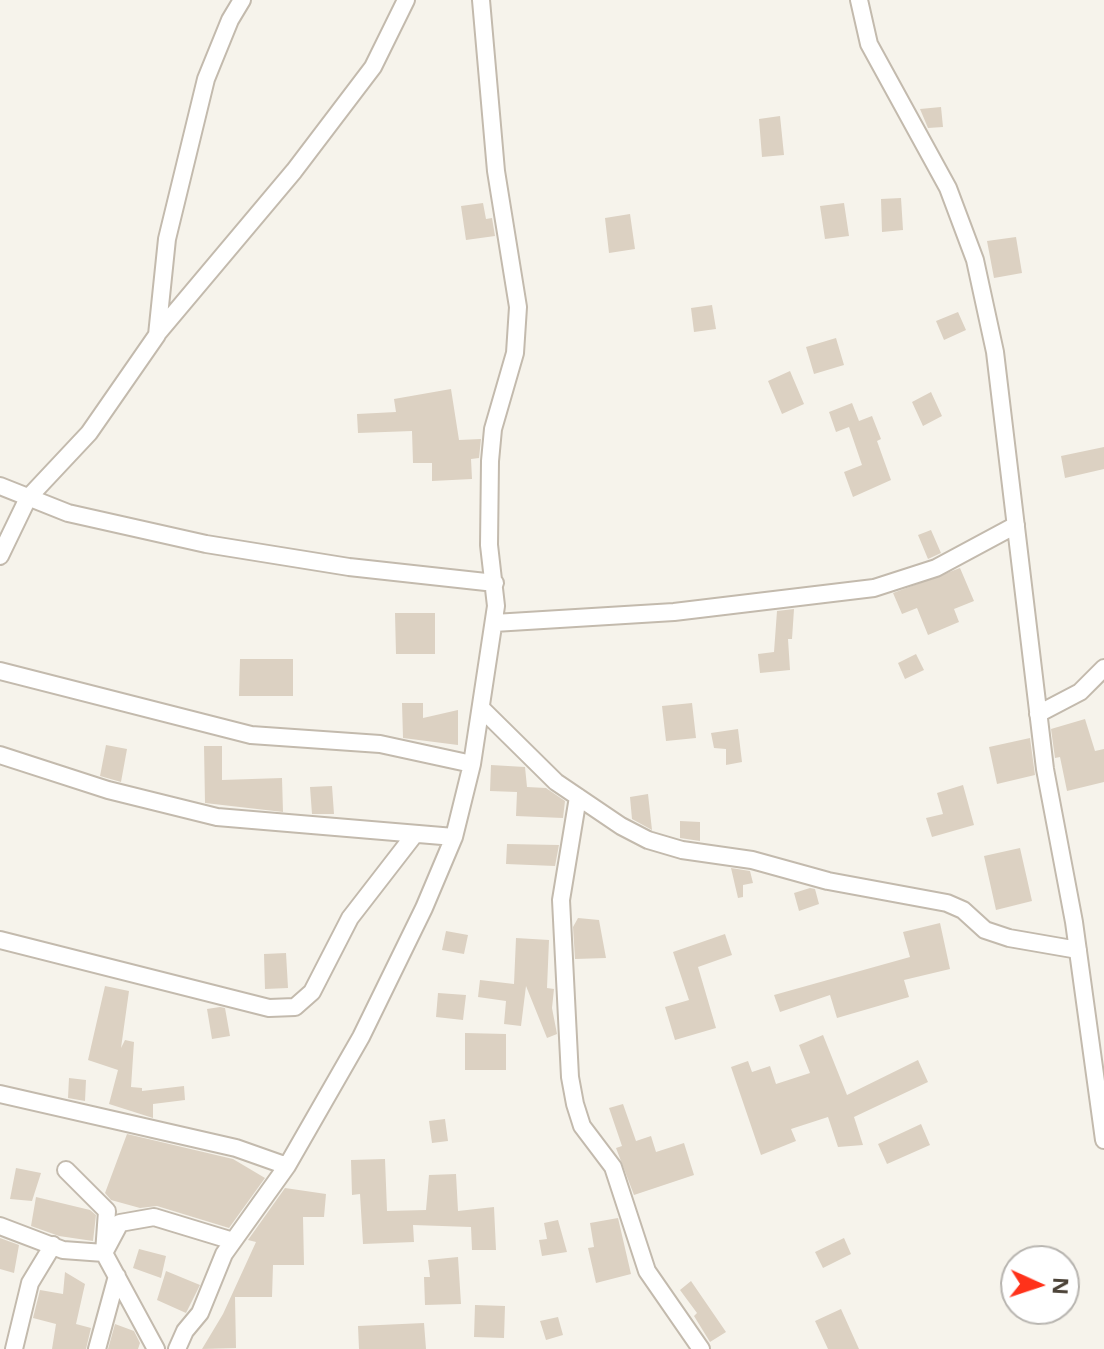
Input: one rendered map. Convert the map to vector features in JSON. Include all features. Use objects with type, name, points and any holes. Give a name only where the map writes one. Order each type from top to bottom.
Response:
[{"type":"street","points":[[157,335],[167,239],[206,79],[230,20],[242,0]]},
{"type":"street","points":[[0,556],[28,498],[89,433],[157,335],[294,171],[373,67],[406,0]]},
{"type":"street","points":[[177,1349],[185,1331],[200,1313],[233,1241],[287,1166],[361,1037],[424,908],[454,837],[472,764],[494,623],[495,583],[489,545],[493,429],[515,353],[518,307],[496,171],[481,0]]},
{"type":"street","points":[[859,0],[869,44],[948,188],[975,260],[995,352],[1038,714],[1078,950],[1104,1140]]},
{"type":"street","points":[[0,486],[68,513],[206,544],[349,567],[495,583]]},
{"type":"street","points":[[494,623],[674,612],[874,588],[936,568],[1016,525]]},
{"type":"street","points":[[1038,714],[1080,692],[1104,668]]},
{"type":"street","points":[[0,671],[251,735],[380,744],[472,764]]},
{"type":"street","points":[[481,708],[556,782],[648,840],[682,850],[752,860],[814,878],[947,903],[963,910],[985,930],[1009,938],[1078,950]]},
{"type":"street","points":[[0,755],[108,790],[217,817],[454,837]]},
{"type":"street","points":[[578,797],[561,900],[569,1064],[575,1104],[582,1126],[613,1167],[647,1271],[701,1349]]},
{"type":"street","points":[[0,940],[269,1008],[295,1007],[312,992],[350,918],[415,834]]},
{"type":"street","points":[[0,1094],[236,1148],[287,1166]]},
{"type":"street","points":[[66,1170],[107,1211],[104,1253],[156,1349]]},
{"type":"street","points":[[104,1253],[120,1223],[154,1217],[233,1241]]},
{"type":"street","points":[[0,1226],[63,1250],[104,1253]]},
{"type":"street","points":[[14,1349],[30,1283],[53,1245]]},
{"type":"street","points":[[97,1349],[117,1276]]},
{"type":"building","points":[[941,107],[943,127],[928,128],[920,109]]},
{"type":"building","points":[[780,116],[784,155],[762,157],[759,119]]},
{"type":"building","points":[[901,198],[903,230],[882,232],[881,199]]},
{"type":"building","points":[[483,203],[486,219],[492,218],[495,236],[466,240],[461,206]]},
{"type":"building","points":[[844,203],[849,236],[825,239],[820,206]]},
{"type":"building","points":[[630,214],[635,249],[609,253],[605,218]]},
{"type":"building","points":[[1016,237],[1022,273],[994,278],[987,241]]},
{"type":"building","points":[[712,305],[716,329],[694,332],[691,308]]},
{"type":"building","points":[[958,312],[966,330],[944,340],[936,321]]},
{"type":"building","points":[[836,338],[844,365],[814,374],[806,347]]},
{"type":"building","points":[[790,371],[804,404],[782,414],[768,381]]},
{"type":"building","points":[[451,389],[459,440],[481,439],[479,458],[471,459],[472,479],[432,481],[432,463],[413,463],[412,431],[358,433],[357,414],[396,412],[394,399]]},
{"type":"building","points":[[931,392],[942,416],[923,426],[912,402]]},
{"type":"building","points":[[852,403],[859,421],[872,416],[891,480],[853,497],[844,472],[862,465],[849,427],[836,432],[829,412]]},
{"type":"building","points":[[1104,447],[1104,469],[1065,478],[1061,456]]},
{"type":"building","points":[[931,530],[941,553],[928,559],[918,535]]},
{"type":"building","points":[[960,568],[974,601],[954,609],[959,622],[928,635],[917,608],[902,614],[893,593]]},
{"type":"building","points":[[794,609],[792,639],[788,639],[790,670],[760,673],[758,654],[774,652],[777,611]]},
{"type":"building","points":[[395,613],[435,613],[435,654],[396,654]]},
{"type":"building","points":[[916,654],[924,670],[905,679],[898,663]]},
{"type":"building","points":[[240,659],[293,659],[293,696],[239,696]]},
{"type":"building","points":[[402,703],[423,703],[423,718],[458,710],[458,745],[403,738]]},
{"type":"building","points":[[692,703],[696,738],[666,741],[662,706]]},
{"type":"building","points":[[1085,719],[1095,751],[1104,749],[1104,782],[1067,791],[1060,757],[1055,758],[1051,729]]},
{"type":"building","points":[[738,729],[742,762],[726,765],[726,749],[714,748],[711,733]]},
{"type":"building","points":[[1030,738],[1035,775],[997,784],[989,747]]},
{"type":"building","points":[[106,745],[127,749],[121,782],[100,776]]},
{"type":"building","points":[[204,746],[222,746],[222,780],[282,778],[283,812],[205,803]]},
{"type":"building","points":[[491,765],[525,767],[527,787],[546,788],[565,801],[563,818],[516,816],[517,792],[490,791]]},
{"type":"building","points":[[963,785],[974,825],[932,837],[926,818],[943,814],[937,793]]},
{"type":"building","points":[[332,786],[334,814],[312,814],[310,787]]},
{"type":"building","points":[[648,794],[652,830],[632,819],[630,797]]},
{"type":"building","points":[[680,821],[700,822],[700,841],[680,838]]},
{"type":"building","points":[[507,844],[559,845],[555,866],[506,864]]},
{"type":"building","points":[[1020,848],[1032,901],[996,910],[984,856]]},
{"type":"building","points":[[731,868],[750,871],[753,883],[743,885],[743,897],[738,898]]},
{"type":"building","points":[[815,889],[819,904],[799,911],[794,893]]},
{"type":"building","points":[[578,918],[599,920],[606,958],[575,959],[573,927]]},
{"type":"building","points":[[940,923],[950,969],[904,980],[909,997],[837,1018],[830,995],[780,1012],[774,995],[910,957],[903,932]]},
{"type":"building","points":[[446,931],[468,935],[464,954],[442,950]]},
{"type":"building","points":[[725,934],[732,955],[698,967],[716,1028],[675,1040],[665,1007],[689,1000],[673,952]]},
{"type":"building","points":[[516,938],[549,940],[547,988],[554,989],[552,1008],[557,1034],[547,1038],[526,986],[521,1026],[504,1024],[506,1001],[478,997],[480,980],[514,984]]},
{"type":"building","points":[[286,953],[288,988],[265,989],[264,954]]},
{"type":"building","points":[[105,986],[129,991],[121,1048],[125,1040],[134,1042],[131,1087],[142,1088],[142,1091],[184,1086],[185,1100],[153,1104],[153,1118],[109,1104],[118,1070],[88,1060]]},
{"type":"building","points":[[438,993],[466,995],[463,1020],[436,1017]]},
{"type":"building","points":[[225,1008],[230,1036],[212,1039],[207,1009]]},
{"type":"building","points":[[465,1033],[506,1034],[506,1070],[465,1070]]},
{"type":"building","points":[[823,1035],[847,1095],[918,1060],[928,1082],[854,1117],[863,1145],[838,1147],[828,1117],[791,1129],[796,1141],[761,1155],[731,1067],[748,1061],[752,1072],[770,1066],[776,1084],[810,1073],[799,1045]]},
{"type":"building","points":[[69,1078],[86,1080],[85,1101],[68,1098]]},
{"type":"building","points":[[623,1104],[636,1141],[651,1136],[656,1152],[684,1143],[694,1175],[634,1195],[616,1148],[622,1146],[609,1108]]},
{"type":"building","points":[[445,1119],[448,1141],[432,1143],[429,1121]]},
{"type":"building","points":[[921,1124],[930,1145],[887,1164],[878,1144]]},
{"type":"building","points":[[127,1134],[233,1159],[265,1178],[229,1228],[157,1206],[140,1208],[111,1200],[105,1193]]},
{"type":"building","points":[[385,1159],[387,1211],[426,1210],[429,1175],[456,1174],[458,1211],[494,1207],[496,1250],[472,1250],[471,1227],[413,1225],[414,1242],[363,1244],[360,1194],[352,1195],[351,1160]]},
{"type":"building","points":[[16,1168],[41,1173],[32,1201],[10,1199]]},
{"type":"building","points":[[285,1188],[326,1194],[324,1217],[303,1217],[304,1265],[273,1265],[272,1297],[235,1297],[236,1348],[202,1349],[223,1314],[256,1242],[248,1240]]},
{"type":"building","points":[[36,1197],[90,1210],[96,1215],[93,1241],[59,1236],[31,1226]]},
{"type":"building","points":[[618,1218],[631,1274],[596,1283],[588,1248],[594,1247],[590,1223]]},
{"type":"building","points":[[558,1220],[567,1252],[542,1256],[539,1240],[547,1239],[544,1223]]},
{"type":"building","points":[[0,1238],[19,1245],[14,1273],[0,1269]]},
{"type":"building","points":[[844,1238],[851,1254],[823,1268],[815,1252]]},
{"type":"building","points":[[139,1249],[166,1256],[161,1278],[133,1268]]},
{"type":"building","points":[[458,1257],[461,1304],[425,1305],[424,1277],[430,1277],[428,1260]]},
{"type":"building","points":[[166,1271],[200,1285],[186,1313],[157,1300]]},
{"type":"building","points":[[65,1272],[85,1284],[76,1324],[91,1328],[86,1349],[52,1349],[56,1324],[33,1318],[40,1290],[63,1294]]},
{"type":"building","points":[[691,1281],[726,1332],[710,1342],[694,1316],[697,1313],[680,1290]]},
{"type":"building","points":[[475,1305],[505,1306],[504,1338],[474,1337]]},
{"type":"building","points":[[841,1309],[859,1349],[828,1349],[815,1321]]},
{"type":"building","points":[[558,1317],[563,1335],[546,1340],[540,1321]]},
{"type":"building","points":[[424,1323],[426,1349],[359,1349],[358,1326]]},
{"type":"building","points":[[115,1324],[134,1331],[140,1343],[138,1349],[108,1349]]}]
